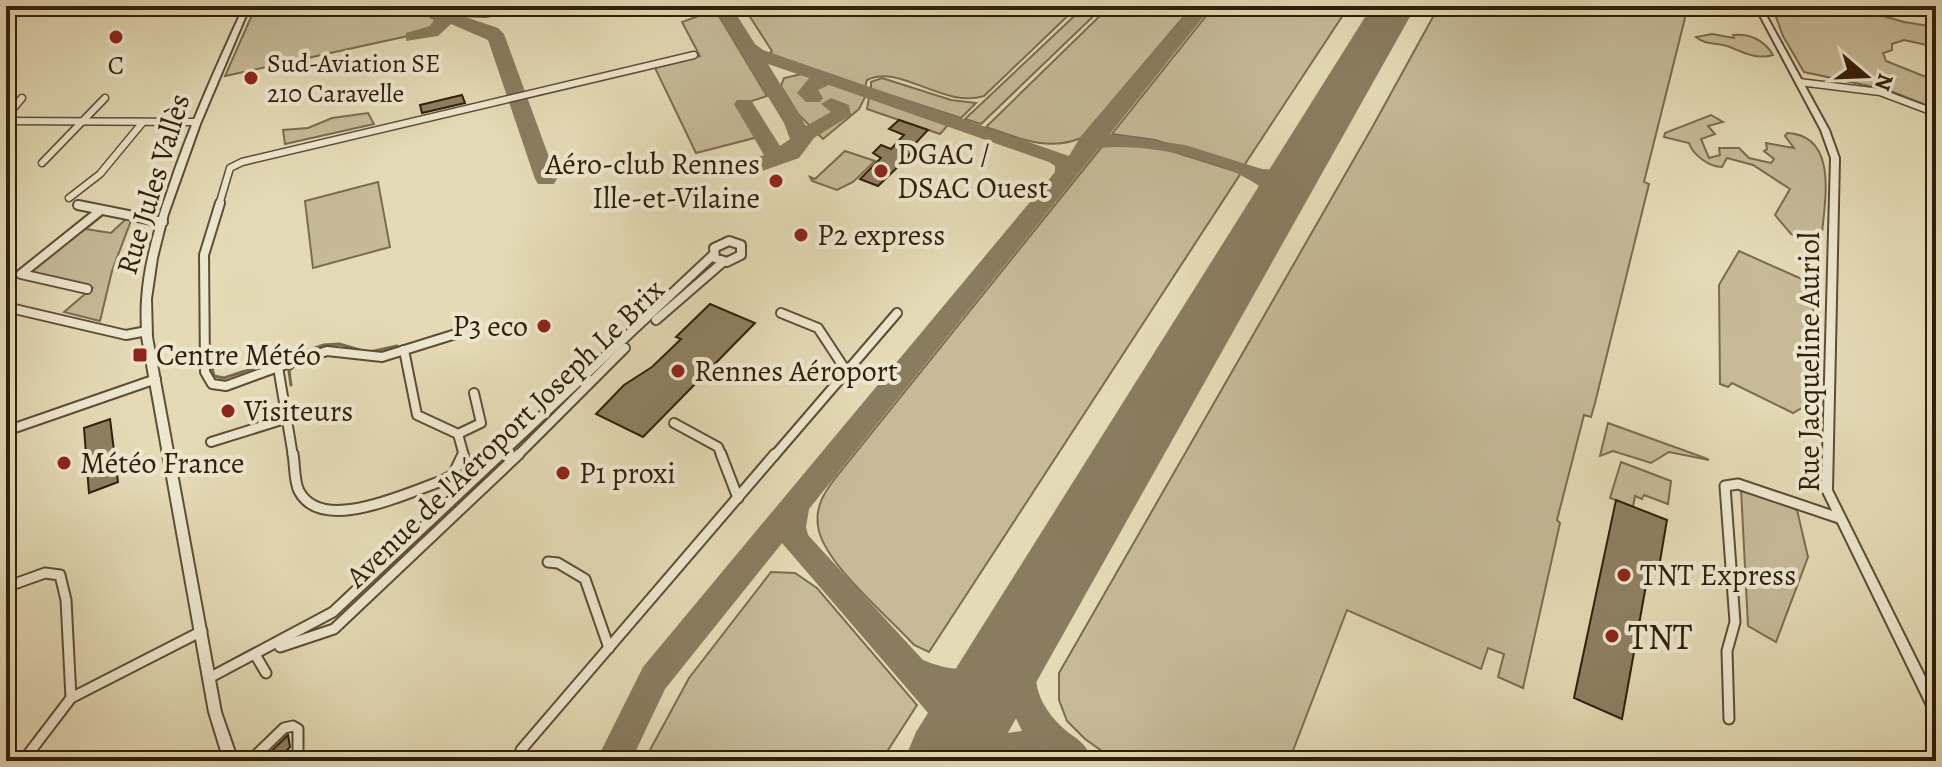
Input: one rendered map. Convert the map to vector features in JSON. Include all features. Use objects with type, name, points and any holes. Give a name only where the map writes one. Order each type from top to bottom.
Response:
[{"type":"street","name":"Rue Jules Vallès","points":[[231,761],[209,678],[147,331],[146,281],[197,122],[247,6]]},
{"type":"street","name":"Rue Jacqueline Auriol","points":[[1758,6],[1831,142],[1835,158],[1827,490],[1936,712]]},
{"type":"street","points":[[459,333],[367,358],[327,351],[226,386],[212,384],[205,372],[204,255],[230,168],[242,162],[694,55]]},
{"type":"street","points":[[1799,82],[1880,92],[1936,113]]},
{"type":"street","points":[[6,119],[22,98]]},
{"type":"street","points":[[42,163],[105,98]]},
{"type":"street","points":[[6,119],[197,122]]},
{"type":"street","points":[[69,198],[100,174],[143,122]]},
{"type":"street","points":[[78,205],[163,222]]},
{"type":"street","points":[[87,289],[21,274],[101,210]]},
{"type":"street","name":"Avenue de l'Aéroport Joseph Le Brix","points":[[209,678],[256,656],[333,612],[712,256],[714,248],[722,242],[741,245],[741,255],[723,262],[622,350],[593,383],[334,629],[256,656]]},
{"type":"street","points":[[712,256],[723,262]]},
{"type":"street","points":[[6,307],[126,335],[147,331]]},
{"type":"street","points":[[781,313],[818,328],[847,372]]},
{"type":"street","points":[[521,750],[897,313]]},
{"type":"street","points":[[404,350],[417,415],[458,434]]},
{"type":"street","points":[[278,367],[299,491],[317,509],[340,512],[453,475],[464,458],[458,434]]},
{"type":"street","points":[[6,431],[156,379]]},
{"type":"street","points":[[458,434],[481,423],[474,393]]},
{"type":"street","points":[[211,442],[288,418]]},
{"type":"street","points":[[674,423],[718,447],[738,498]]},
{"type":"street","points":[[1729,719],[1727,651],[1735,622],[1725,486],[1738,484],[1839,518]]},
{"type":"street","points":[[548,562],[558,563],[585,579],[609,648]]},
{"type":"street","points":[[6,587],[45,573],[60,575],[66,600],[71,698]]},
{"type":"street","points":[[315,622],[317,634]]},
{"type":"street","points":[[25,760],[71,698],[202,631]]},
{"type":"street","points":[[256,656],[266,673]]},
{"type":"street","points":[[250,761],[283,723],[298,729],[298,761]]},
{"type":"street","points":[[25,760],[41,761]]},
{"type":"shaded area","points":[[256,6],[407,6],[437,20],[417,34],[225,76]]},
{"type":"shaded area","points":[[472,6],[551,6],[486,17],[457,16],[459,9]]},
{"type":"shaded area","points":[[699,6],[713,6],[767,96],[739,105],[758,137],[696,153],[655,68],[700,56],[682,22],[704,14]]},
{"type":"shaded area","points":[[743,6],[1078,6],[984,96],[969,98],[953,97],[893,77],[880,76],[867,80],[865,87],[768,55],[772,51]]},
{"type":"shaded area","points":[[1085,6],[1104,6],[981,124],[965,119]]},
{"type":"shaded area","points":[[1110,6],[1193,6],[1081,138],[1044,144],[986,127]]},
{"type":"shaded area","points":[[1214,6],[1349,6],[1243,167],[1155,140],[1112,134]]},
{"type":"shaded area","points":[[1439,6],[1688,6],[1644,182],[1649,184],[1595,403],[1591,417],[1584,415],[1557,520],[1560,523],[1523,688],[1498,677],[1504,654],[1488,648],[1481,669],[1347,610],[1289,761],[1116,761],[1085,739],[1067,721],[1059,700],[1059,673]]},
{"type":"shaded area","points":[[1772,6],[1848,6],[1904,22],[1936,27],[1936,47],[1904,40],[1892,44],[1892,50],[1883,53],[1886,61],[1936,81],[1936,109],[1888,90],[1804,72],[1783,36]]},
{"type":"shaded area","points":[[1712,34],[1751,37],[1766,46],[1773,55],[1749,55],[1696,37]]},
{"type":"shaded area","points":[[802,74],[866,95],[859,109],[823,139],[798,114],[781,86],[784,78]]},
{"type":"shaded area","points":[[882,78],[951,100],[976,103],[961,118],[871,89],[871,82]]},
{"type":"shaded area","points":[[869,97],[948,125],[940,134],[867,109]]},
{"type":"shaded area","points":[[368,113],[374,124],[285,144],[283,130],[308,128],[332,118]]},
{"type":"shaded area","points":[[1711,115],[1723,122],[1708,126],[1715,134],[1701,139],[1709,158],[1720,155],[1719,148],[1739,148],[1749,158],[1771,163],[1774,159],[1764,151],[1767,149],[1766,143],[1794,148],[1785,136],[1787,133],[1803,137],[1814,145],[1825,171],[1822,233],[1808,242],[1791,234],[1775,215],[1790,189],[1753,165],[1727,158],[1722,167],[1712,165],[1698,156],[1689,143],[1664,137],[1665,133]]},
{"type":"shaded area","points":[[1124,142],[1152,145],[1241,173],[929,652],[914,645],[831,556],[818,526],[822,499],[837,476],[1104,144]]},
{"type":"shaded area","points":[[845,151],[875,161],[853,182],[837,190],[812,181],[810,177],[815,179]]},
{"type":"shaded area","points":[[378,182],[390,247],[313,268],[305,201]]},
{"type":"shaded area","points":[[99,213],[104,214],[86,229],[111,233],[127,218],[132,218],[112,271],[100,321],[64,312],[92,288],[25,272]]},
{"type":"shaded area","points":[[1739,251],[1813,284],[1814,401],[1793,413],[1732,383],[1728,387],[1720,384],[1719,285]]},
{"type":"shaded area","points":[[1608,423],[1709,460],[1669,452],[1651,463],[1613,451],[1600,456]]},
{"type":"shaded area","points":[[1621,462],[1671,481],[1668,504],[1644,495],[1642,499],[1635,496],[1633,507],[1610,498]]},
{"type":"shaded area","points":[[1741,489],[1797,510],[1808,557],[1776,642],[1748,626]]},
{"type":"shaded area","points":[[771,572],[795,573],[817,588],[917,705],[881,761],[644,761],[689,678]]},
{"type":"building","points":[[462,95],[465,103],[422,113],[420,105]]},
{"type":"building","points":[[899,120],[928,130],[910,149],[913,150],[907,158],[878,186],[860,179],[881,158],[873,153],[881,145],[891,149],[904,135],[889,129]]},
{"type":"building","name":"Rennes Aéroport","points":[[710,304],[755,323],[643,437],[596,414],[624,385],[652,367],[681,339],[676,337]]},
{"type":"building","points":[[110,419],[118,482],[89,493],[84,428]]},
{"type":"building","name":"TNT","points":[[1616,500],[1667,520],[1659,567],[1650,563],[1622,719],[1574,698]]},
{"type":"building","points":[[288,735],[290,747],[281,757],[284,761],[261,761]]},
{"type":"waterway","points":[[212,368],[214,376],[224,378],[324,345],[339,344],[363,351]]},
{"type":"waterway","points":[[370,352],[397,346]]},
{"type":"waterway","points":[[291,385],[289,371],[296,364]]},
{"type":"taxiway","points":[[418,6],[445,16]]},
{"type":"taxiway","points":[[445,16],[445,11],[452,6]]},
{"type":"taxiway","points":[[722,6],[794,123],[800,139],[794,149]]},
{"type":"taxiway","points":[[1091,143],[1203,6]]},
{"type":"taxiway","points":[[1387,18],[1392,6]]},
{"type":"taxiway","points":[[413,37],[440,27],[445,16]]},
{"type":"taxiway","points":[[445,16],[491,32],[497,38],[546,179]]},
{"type":"taxiway","points":[[748,48],[756,54],[832,80]]},
{"type":"taxiway","points":[[813,98],[807,93],[811,86],[821,80],[832,80]]},
{"type":"taxiway","points":[[832,80],[1057,157],[1066,164],[1066,174]]},
{"type":"taxiway","points":[[744,104],[772,151],[784,154],[794,149]]},
{"type":"taxiway","points":[[799,143],[807,134],[841,115],[842,109],[831,104]]},
{"type":"taxiway","points":[[1091,143],[1125,141],[1185,151],[1215,160],[1264,179],[1277,188],[1278,202]]},
{"type":"taxiway","points":[[1066,174],[1091,143]]},
{"type":"taxiway","points":[[1086,144],[1091,143]]},
{"type":"taxiway","points":[[740,171],[792,153],[794,149]]},
{"type":"taxiway","points":[[1262,176],[1282,177],[1297,170]]},
{"type":"taxiway","points":[[613,761],[654,678],[1066,174]]},
{"type":"taxiway","points":[[796,505],[791,527],[796,542],[943,706],[950,732],[944,761]]},
{"type":"taxiway","points":[[1057,573],[1031,625],[1022,649],[1019,672],[1021,693],[1030,715],[1047,736],[1074,758]]},
{"type":"taxiway","points":[[920,674],[952,686],[978,679],[990,671],[1019,634]]},
{"type":"taxiway","points":[[970,761],[994,752],[1018,748],[1042,749],[1067,756]]},
{"type":"runway","points":[[946,761],[1394,6]]},
{"type":"place","name":"C","points":[[116,37]]},
{"type":"place","name":"Sud-Aviation SE 210 Caravelle","points":[[251,78]]},
{"type":"place","name":"DGAC / DSAC Ouest","points":[[881,171]]},
{"type":"place","name":"Aéro-club Rennes Ille-et-Vilaine","points":[[776,181]]},
{"type":"place","name":"P2 express","points":[[801,235]]},
{"type":"place","name":"P3 eco","points":[[544,326]]},
{"type":"place","name":"Centre Météo","points":[[140,355]]},
{"type":"place","name":"Rennes Aéroport","points":[[678,371]]},
{"type":"place","name":"Visiteurs","points":[[228,411]]},
{"type":"place","name":"Météo France","points":[[64,463]]},
{"type":"place","name":"P1 proxi","points":[[563,473]]},
{"type":"place","name":"TNT Express","points":[[1624,575]]},
{"type":"place","name":"TNT","points":[[1612,636]]}]
